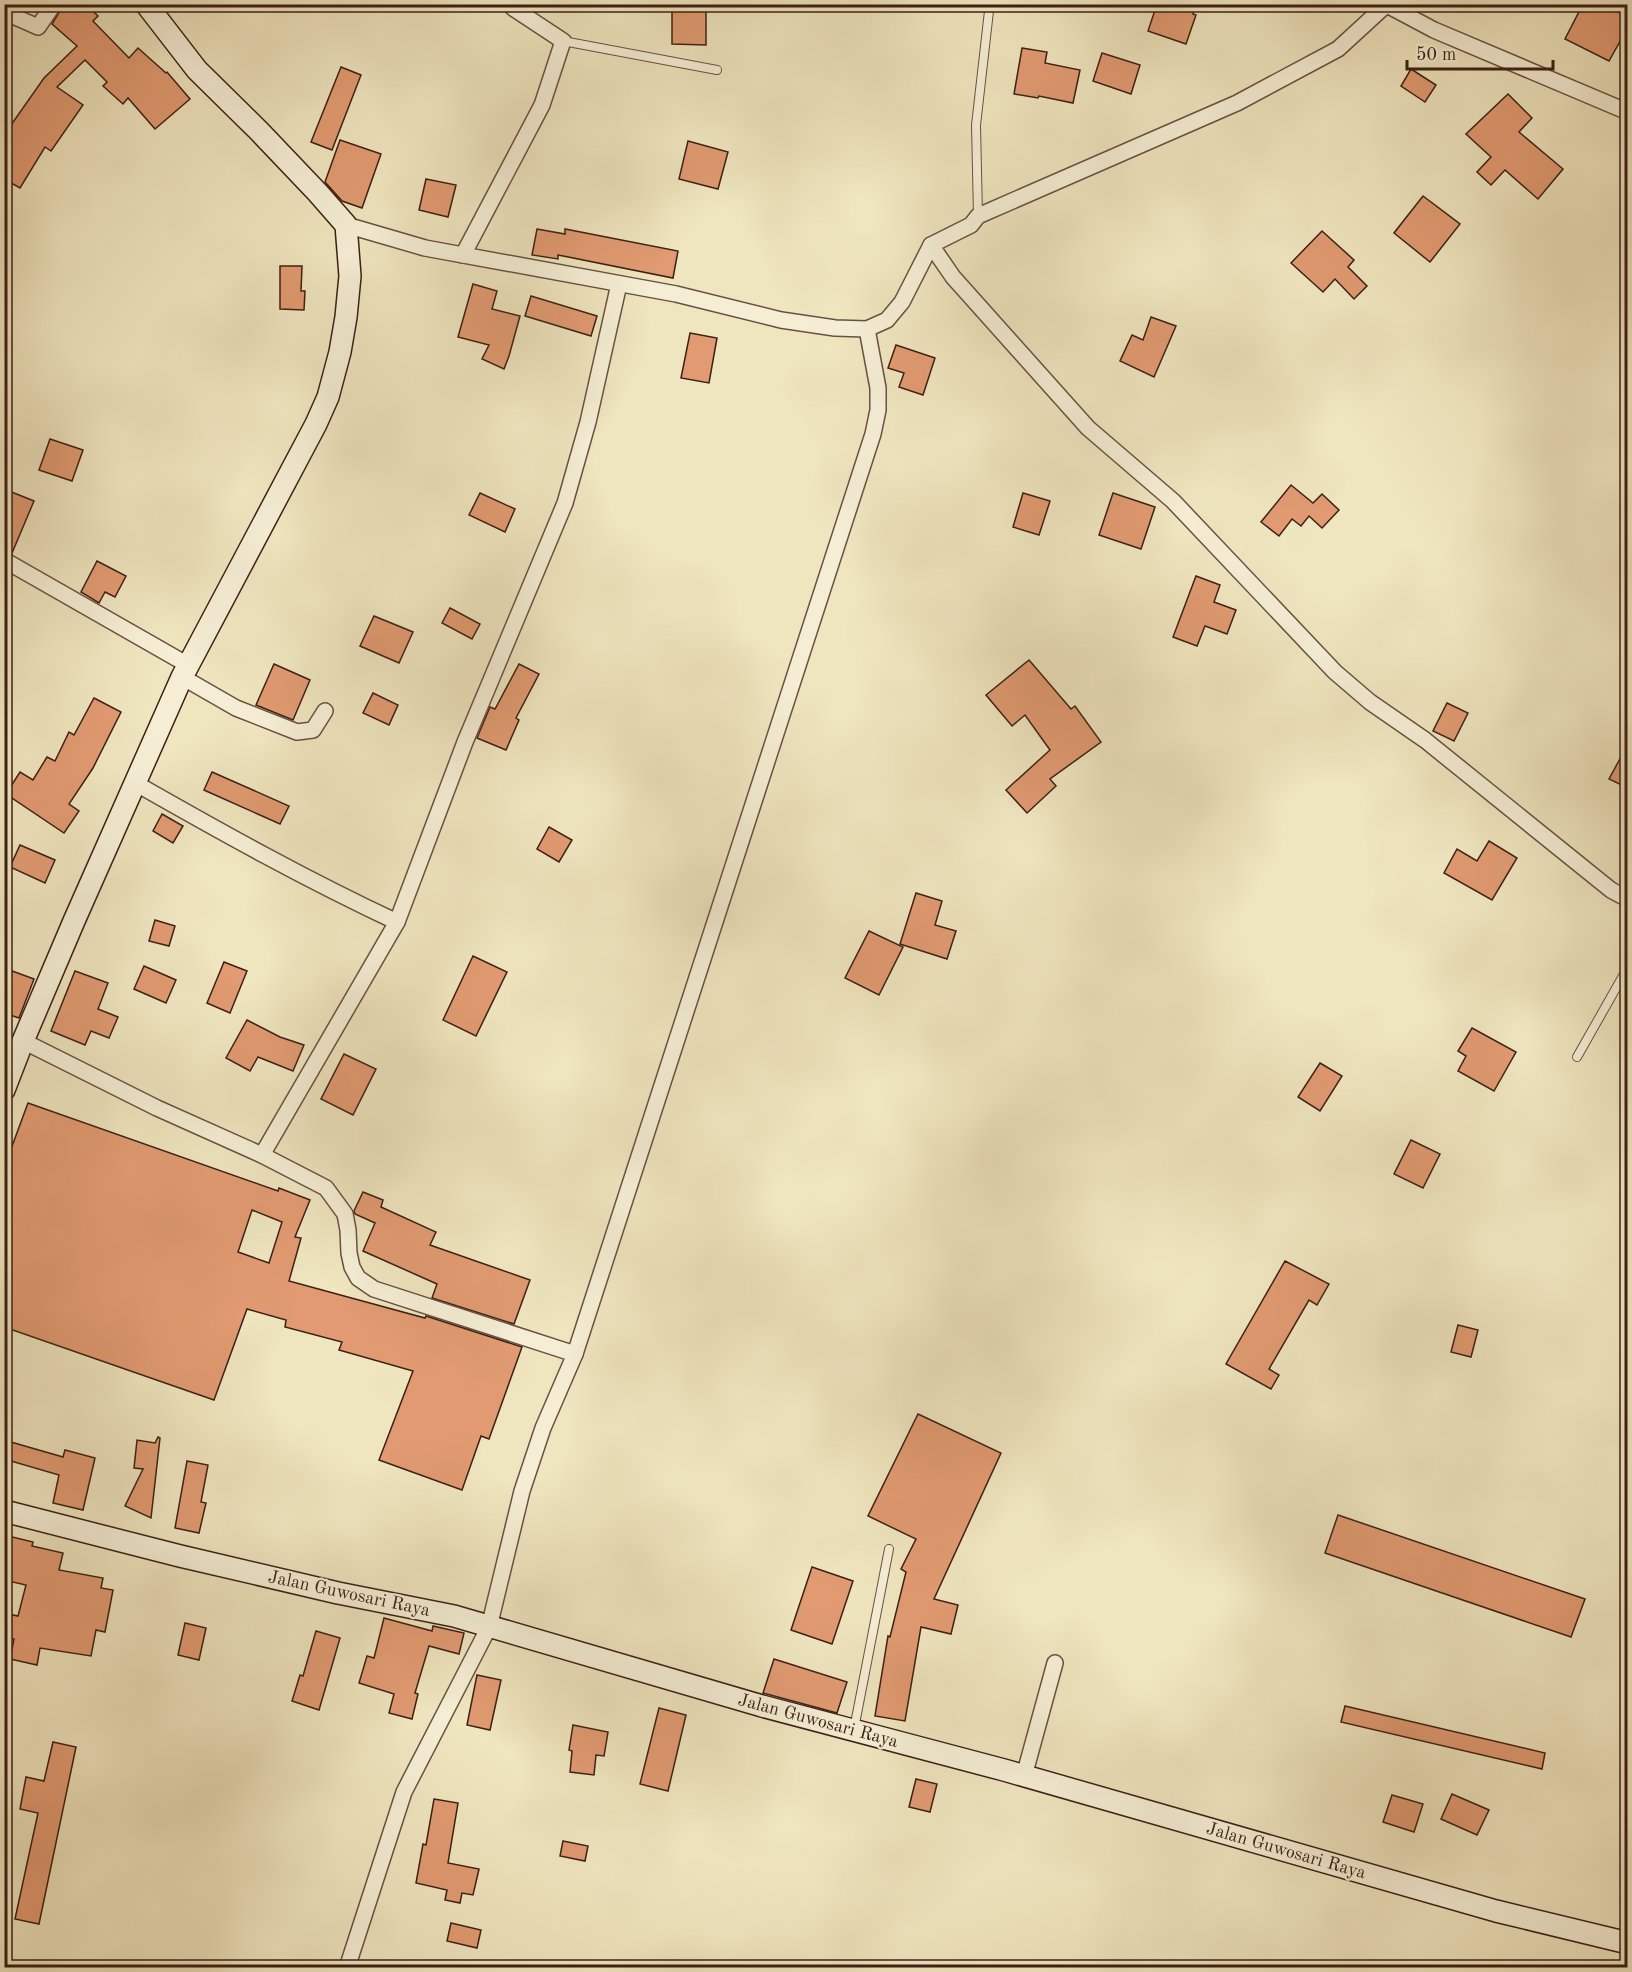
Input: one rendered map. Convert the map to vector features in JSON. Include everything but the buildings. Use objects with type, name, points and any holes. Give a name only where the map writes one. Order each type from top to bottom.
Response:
[{"type":"street","points":[[4,12],[38,27],[54,4]]},
{"type":"street","points":[[146,4],[197,70],[259,131],[346,225],[425,248],[676,294],[782,320],[835,328],[867,329],[887,320],[902,302],[932,245],[971,225],[978,216],[1237,104],[1338,49],[1387,5],[1434,30],[1628,112]]},
{"type":"street","points":[[463,255],[542,105],[563,41],[513,8],[512,4]]},
{"type":"street","points":[[4,1090],[23,1041],[185,671],[316,424],[328,397],[340,352],[346,317],[350,276],[346,225]]},
{"type":"street","points":[[932,245],[953,277],[1088,428],[1173,501],[1335,672],[1370,702],[1425,740],[1611,890],[1628,899]]},
{"type":"street","points":[[262,1155],[397,922],[465,742],[565,503],[588,422],[619,284]]},
{"type":"street","points":[[346,1968],[404,1792],[489,1627],[522,1491],[543,1428],[575,1354],[873,434],[878,410],[878,388],[867,329]]},
{"type":"street","points":[[4,560],[185,671],[236,708],[297,732],[313,730],[325,711]]},
{"type":"street","points":[[135,783],[258,853],[397,922]]},
{"type":"street","points":[[23,1041],[326,1188],[345,1214],[352,1267],[358,1278],[374,1289],[575,1354]]},
{"type":"street","name":"Jalan Guwosari Raya","points":[[4,1511],[338,1593],[454,1616],[762,1706],[1024,1776],[1496,1911],[1628,1943]]},
{"type":"street","points":[[1024,1776],[1055,1663]]},
{"type":"lane","points":[[978,216],[976,125],[989,11],[986,4]]},
{"type":"lane","points":[[563,41],[717,70]]},
{"type":"lane","points":[[1576,1057],[1628,967]]},
{"type":"lane","points":[[854,1731],[889,1549]]}]
